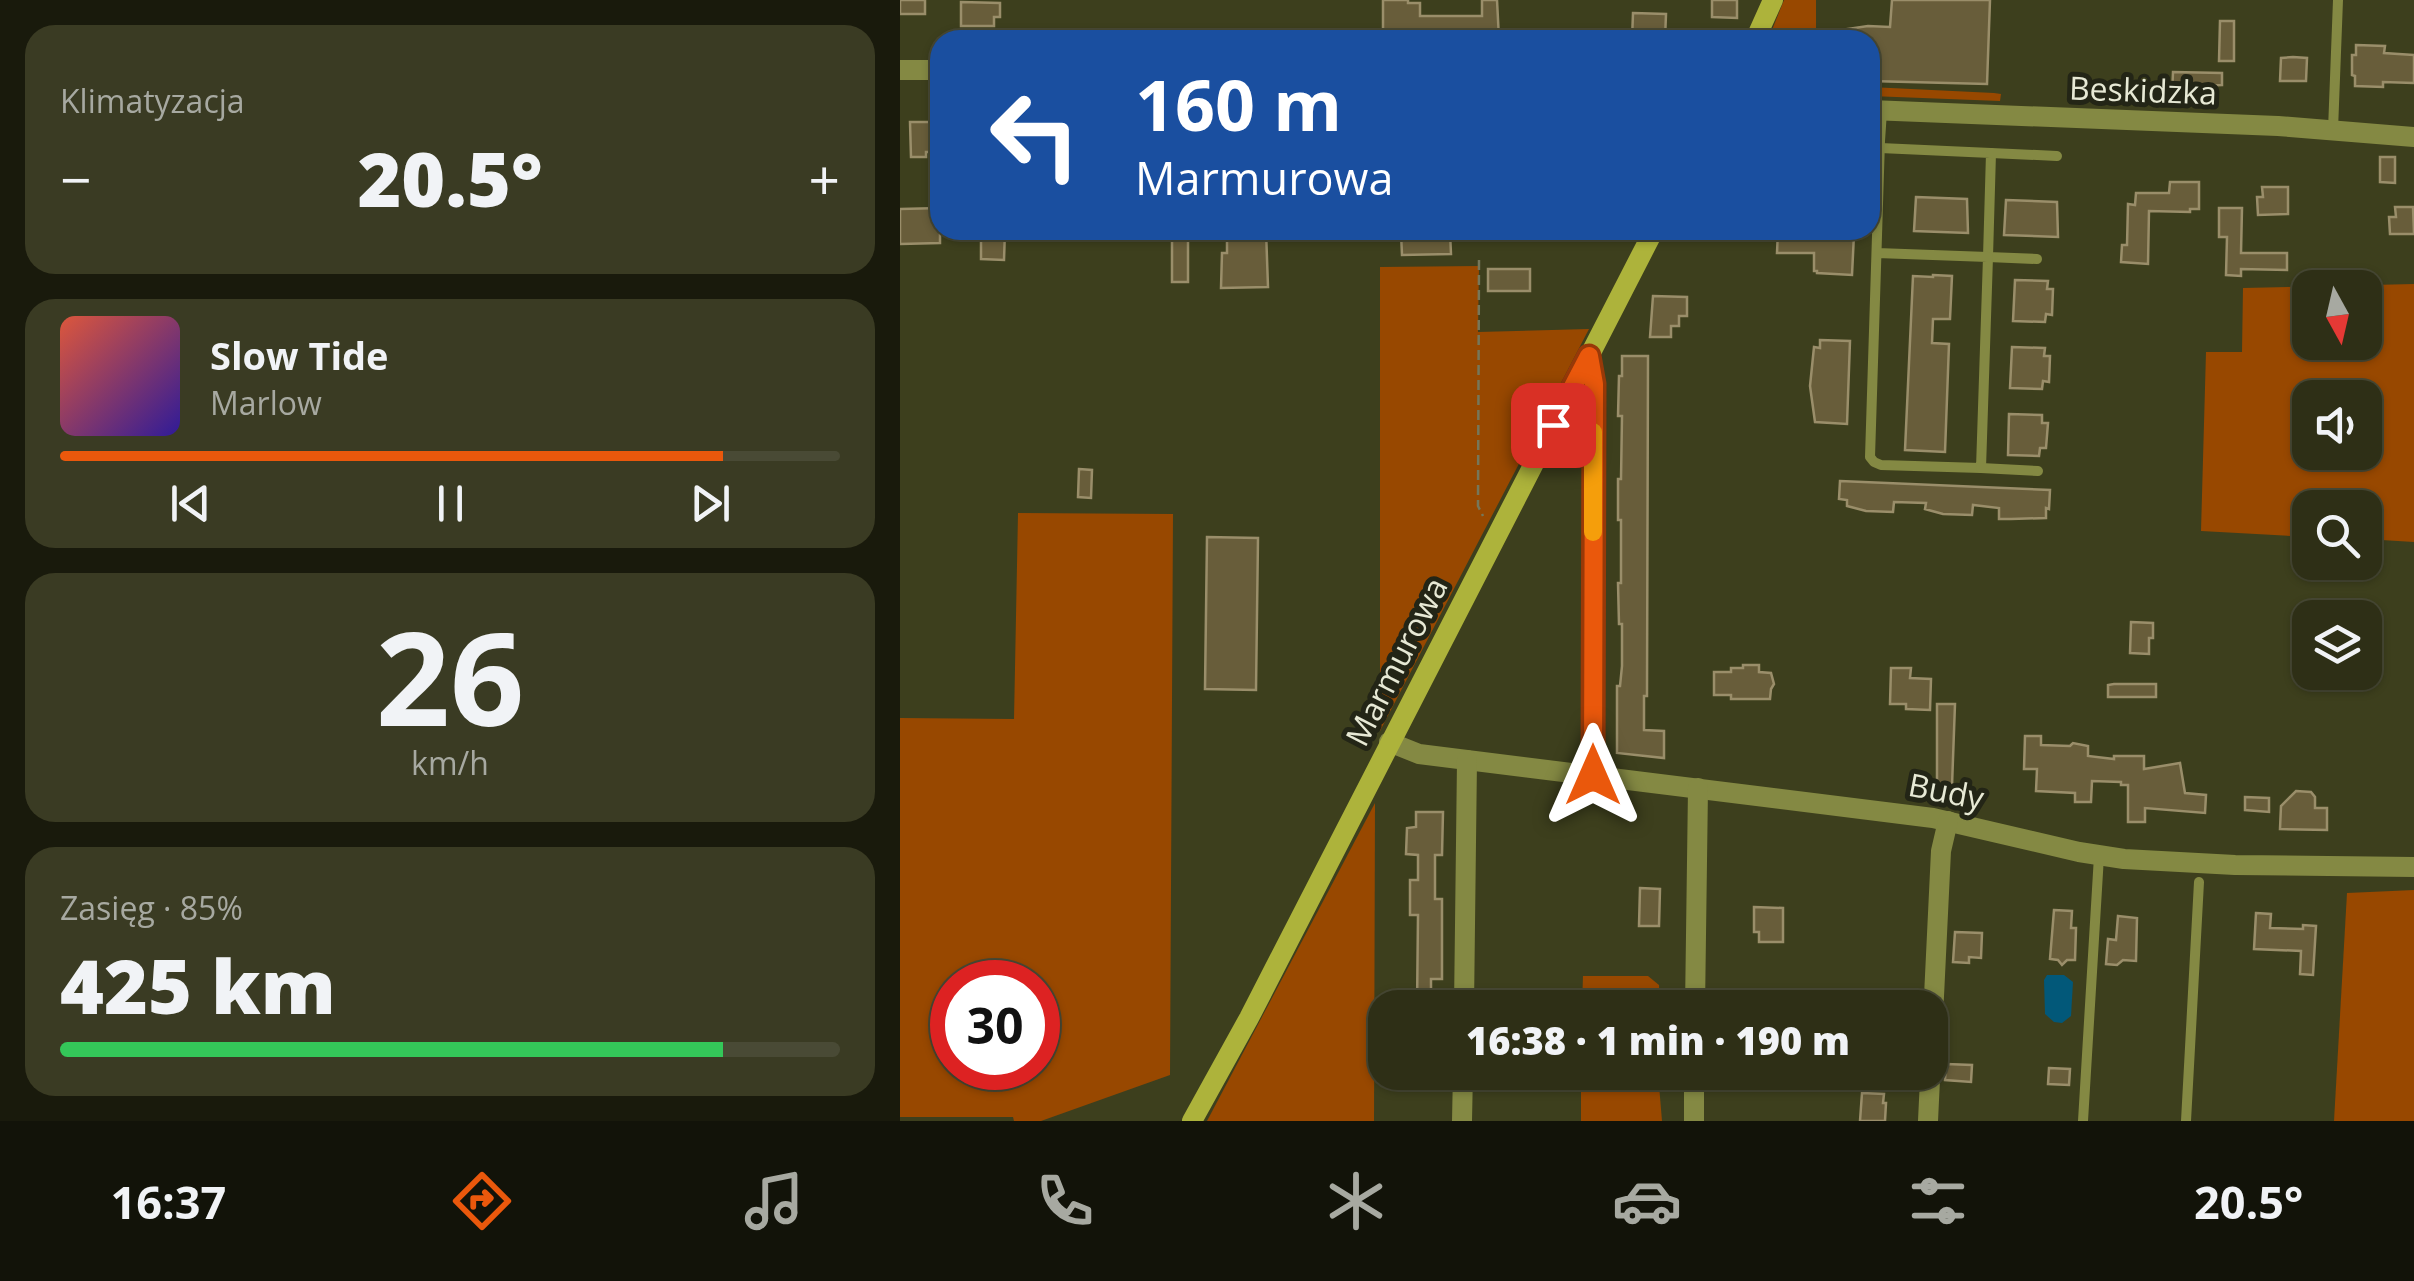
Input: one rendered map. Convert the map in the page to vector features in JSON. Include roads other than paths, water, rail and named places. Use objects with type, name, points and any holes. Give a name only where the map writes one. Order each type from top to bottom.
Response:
[{"type":"street","points":[[1759,30],[1772,0]]},
{"type":"street","points":[[900,70],[930,70]]},
{"type":"street","name":"Beskidzka","points":[[1880,110],[2414,137]]},
{"type":"street","name":"Marmurowa","points":[[1192,1121],[1249,1018],[1649,240]]},
{"type":"street","points":[[1589,356],[1594,384],[1593,775]]},
{"type":"street","name":"Budy","points":[[1390,742],[1420,754],[1948,820],[2099,856],[2236,865],[2414,867]]},
{"type":"street","points":[[1464,990],[1466,760]]},
{"type":"street","points":[[1695,990],[1698,788]]},
{"type":"street","points":[[1928,1121],[1941,850],[1948,820]]},
{"type":"street","points":[[1462,1121],[1463,1090]]},
{"type":"street","points":[[1694,1090],[1694,1121]]},
{"type":"lane","points":[[2333,130],[2338,0]]},
{"type":"lane","points":[[1880,148],[2056,156]]},
{"type":"lane","points":[[1981,468],[1991,154]]},
{"type":"lane","points":[[1877,240],[1870,457],[1881,465],[2038,470]]},
{"type":"lane","points":[[1877,254],[2036,259]]},
{"type":"lane","points":[[2083,1121],[2099,856]]},
{"type":"lane","points":[[2186,1121],[2199,882]]},
{"type":"water","points":[[2047,975],[2064,975],[2073,982],[2071,1016],[2062,1023],[2045,1014]]}]
